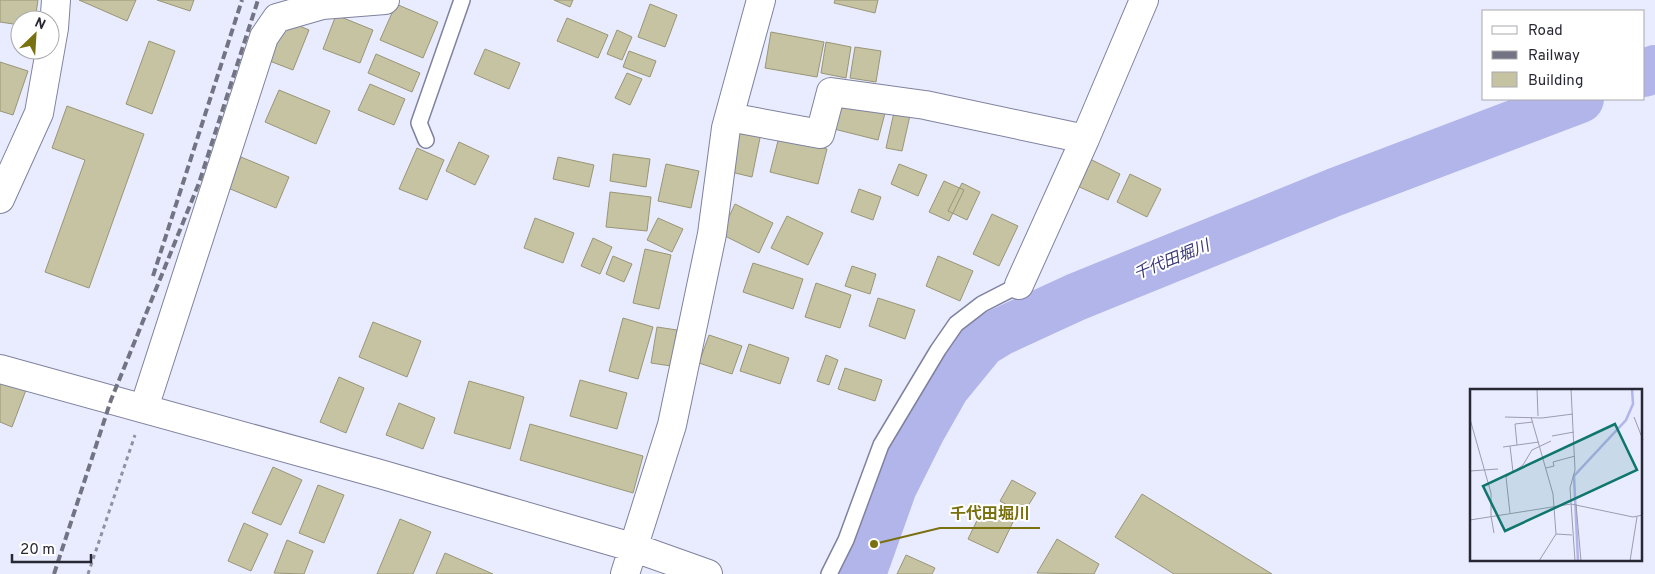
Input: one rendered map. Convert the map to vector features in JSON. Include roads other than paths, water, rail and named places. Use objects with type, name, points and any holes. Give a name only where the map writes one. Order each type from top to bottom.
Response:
[{"type":"street","points":[[0,199],[39,112],[54,28],[56,0]]},
{"type":"street","points":[[144,408],[264,37],[277,18],[322,5],[378,0]]},
{"type":"street","points":[[625,574],[635,548],[672,425],[712,234],[729,117],[761,0]]},
{"type":"street","points":[[1019,285],[1085,139],[1144,0]]},
{"type":"street","points":[[729,117],[820,134],[831,92],[925,105],[1085,139]]},
{"type":"street","points":[[0,369],[144,408],[635,548],[708,574]]},
{"type":"lane","points":[[426,140],[419,123],[462,0]]},
{"type":"lane","points":[[829,574],[846,540],[881,445],[938,350],[956,324],[982,304],[1019,285]]},
{"type":"waterway","name":"千代田堀川","points":[[1645,73],[1655,69]]},
{"type":"waterway","name":"千代田堀川","points":[[862,574],[893,487],[921,431],[946,387],[982,343],[1000,332],[1076,297],[1335,192],[1577,100]]},
{"type":"railway","points":[[153,276],[242,0]]},
{"type":"railway","points":[[54,574],[111,400],[199,183],[258,0]]},
{"type":"place","name":"千代田堀川","points":[[874,544]]}]
